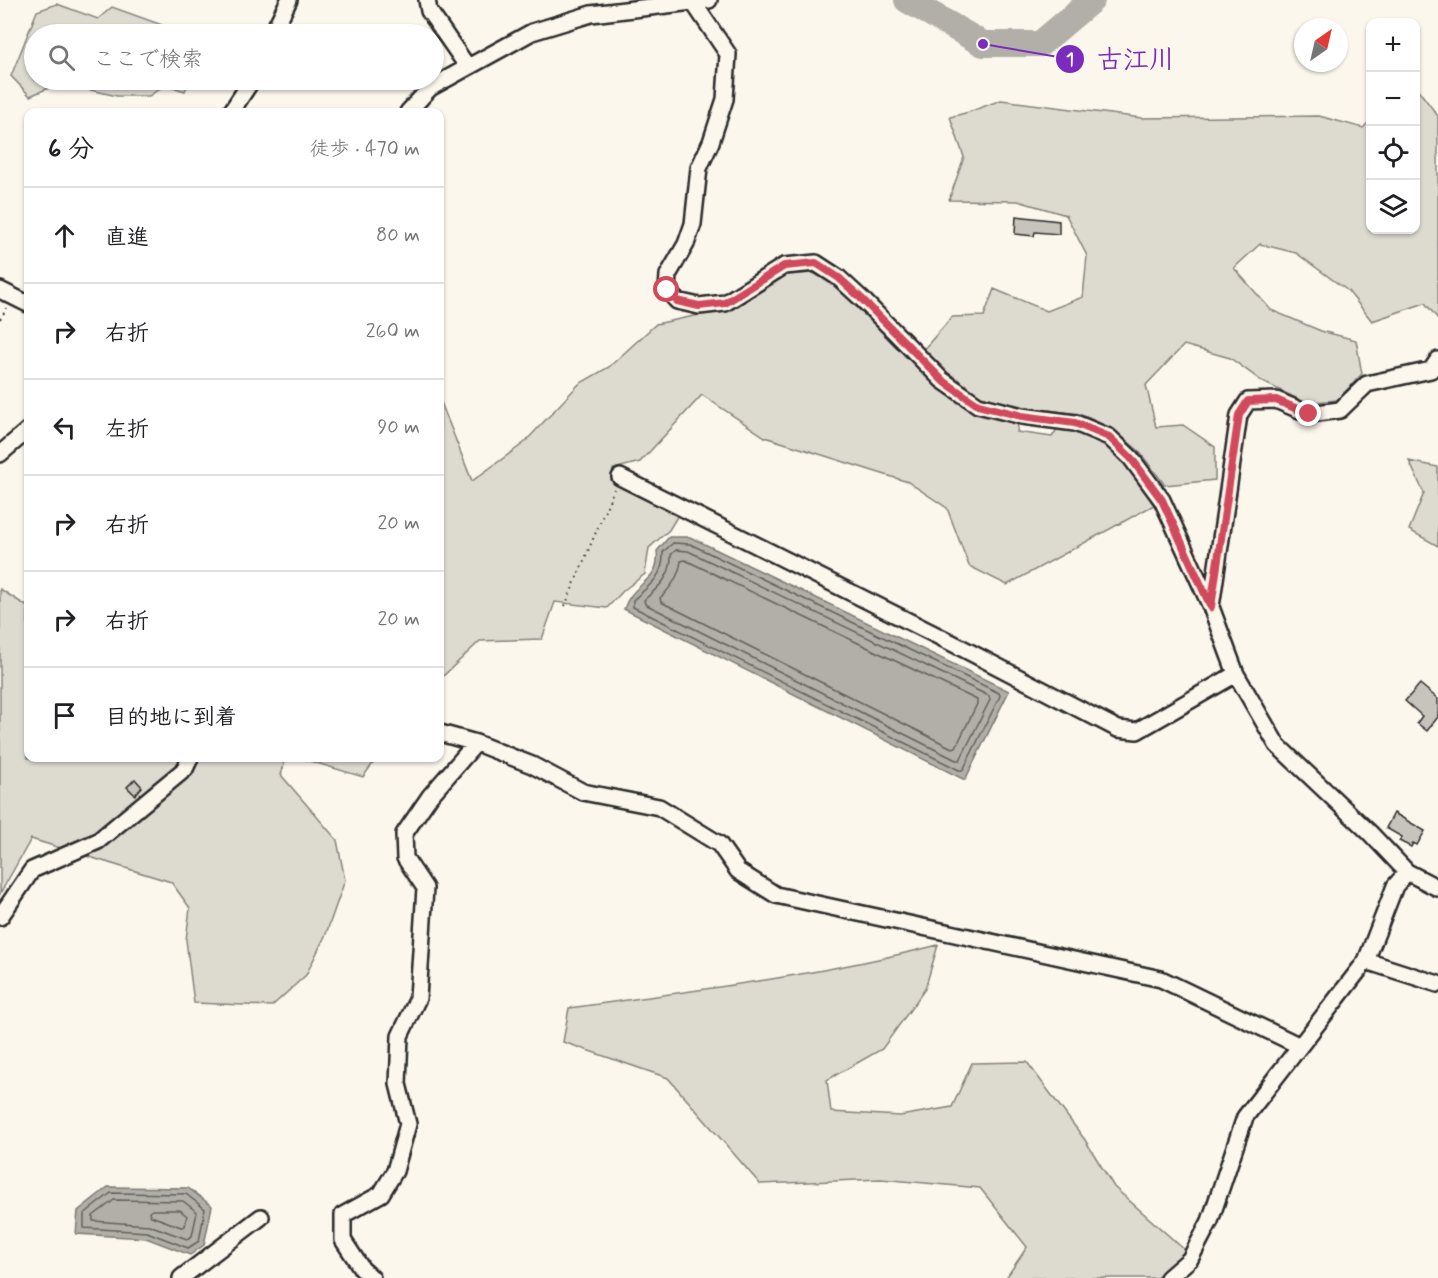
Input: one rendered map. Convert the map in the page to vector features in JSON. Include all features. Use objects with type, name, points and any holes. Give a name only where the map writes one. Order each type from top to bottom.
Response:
[{"type":"street","points":[[277,24],[289,0]]},
{"type":"street","points":[[427,0],[429,11],[438,24]]},
{"type":"street","points":[[444,80],[532,32],[591,14],[701,1],[728,54],[725,99],[711,142],[699,168],[693,224],[686,244],[668,275],[667,290],[677,301],[699,306],[725,303],[784,266],[816,263],[839,278],[864,301],[942,380],[978,405],[1022,416],[1075,423],[1109,437],[1131,458],[1162,500],[1211,607],[1236,674],[1277,745],[1370,833],[1407,872],[1438,888]]},
{"type":"street","points":[[444,33],[467,66]]},
{"type":"street","points":[[234,108],[245,90]]},
{"type":"street","points":[[412,108],[428,90]]},
{"type":"street","points":[[1211,607],[1239,415],[1248,401],[1276,400],[1309,414],[1340,410],[1367,384],[1431,369],[1438,360]]},
{"type":"street","points":[[0,454],[24,433]]},
{"type":"street","points":[[620,477],[956,645],[1118,729],[1137,731],[1236,674]]},
{"type":"street","points":[[444,734],[476,743],[532,765],[584,792],[659,807],[719,844],[738,872],[776,895],[1161,979],[1300,1046]]},
{"type":"street","points":[[372,1278],[362,1269],[343,1240],[343,1215],[381,1194],[395,1171],[408,1124],[398,1084],[399,1036],[418,998],[425,888],[405,858],[404,834],[430,796],[476,743]]},
{"type":"street","points":[[0,916],[32,870],[98,841],[185,769],[188,762]]},
{"type":"street","points":[[1168,1278],[1190,1259],[1210,1221],[1245,1117],[1366,961],[1395,886],[1407,872]]},
{"type":"street","points":[[1366,961],[1438,984]]},
{"type":"street","points":[[181,1278],[261,1217]]},
{"type":"path","points":[[565,606],[620,477]]},
{"type":"shaded area","points":[[57,4],[98,19],[112,7],[159,24],[32,24],[37,11]]},
{"type":"shaded area","points":[[24,44],[24,90],[11,76]]},
{"type":"shaded area","points":[[24,90],[44,90],[30,96]]},
{"type":"shaded area","points":[[91,90],[158,90],[149,96],[117,96]]},
{"type":"shaded area","points":[[1420,92],[1438,116],[1438,319],[1425,303],[1372,321],[1348,291],[1296,253],[1260,244],[1234,268],[1271,310],[1321,331],[1356,340],[1362,374],[1337,400],[1306,403],[1263,382],[1230,358],[1184,345],[1146,385],[1156,427],[1183,425],[1215,447],[1215,480],[1165,485],[1138,450],[1114,430],[1081,414],[1029,408],[981,396],[949,377],[923,350],[952,317],[984,316],[994,289],[1047,311],[1083,297],[1087,256],[1066,215],[1018,201],[949,200],[964,157],[950,117],[1001,100],[1142,118],[1319,116],[1363,128],[1366,125],[1366,234],[1420,234]]},
{"type":"shaded area","points":[[813,273],[832,283],[934,383],[975,413],[1018,423],[1017,432],[1052,437],[1059,426],[1105,443],[1127,466],[1154,505],[1007,585],[969,566],[947,508],[908,482],[765,437],[702,395],[640,462],[613,469],[613,481],[678,515],[669,530],[649,548],[645,574],[624,590],[607,608],[555,602],[542,639],[480,641],[444,675],[444,410],[472,481],[524,443],[579,384],[609,367],[656,324],[728,309],[786,275]]},
{"type":"shaded area","points":[[1409,461],[1438,467],[1438,546],[1409,530],[1424,493]]},
{"type":"shaded area","points":[[0,589],[24,604],[24,762],[285,762],[281,775],[337,840],[345,880],[326,934],[306,975],[272,1006],[194,1003],[186,940],[190,908],[171,882],[31,839],[0,894]]},
{"type":"shaded area","points":[[313,762],[374,762],[363,777]]},
{"type":"shaded area","points":[[938,945],[925,989],[882,1049],[827,1080],[831,1112],[900,1116],[952,1107],[972,1063],[1027,1062],[1085,1140],[1114,1187],[1187,1252],[1156,1278],[1006,1278],[1027,1247],[980,1188],[881,1179],[760,1184],[668,1078],[563,1042],[569,1008],[801,974]]},
{"type":"water","points":[[669,537],[690,537],[1009,691],[965,780],[624,609],[633,593],[655,569],[657,551]]},
{"type":"water","points":[[108,1187],[188,1188],[212,1206],[204,1245],[190,1255],[146,1238],[76,1234],[78,1211]]},
{"type":"building","points":[[1016,216],[1059,221],[1059,234],[1035,232],[1034,236],[1015,234]]},
{"type":"building","points":[[1420,684],[1438,699],[1438,717],[1427,731],[1417,723],[1422,716],[1405,701]]},
{"type":"building","points":[[135,779],[142,787],[135,795],[127,787]]},
{"type":"building","points":[[1394,813],[1425,831],[1417,845],[1413,843],[1411,847],[1399,841],[1402,837],[1386,828]]},
{"type":"waterway","points":[[907,0],[983,44],[1040,44],[1092,0]]},
{"type":"place","name":"古江川","points":[[983,44]]},
{"type":"route","points":[[667,290],[677,301],[699,306],[725,303],[784,266],[816,263],[839,278],[864,301],[942,380],[978,405],[1022,416],[1075,423],[1109,437],[1131,458],[1162,500],[1211,607],[1239,415],[1248,401],[1276,400],[1309,414]]}]
